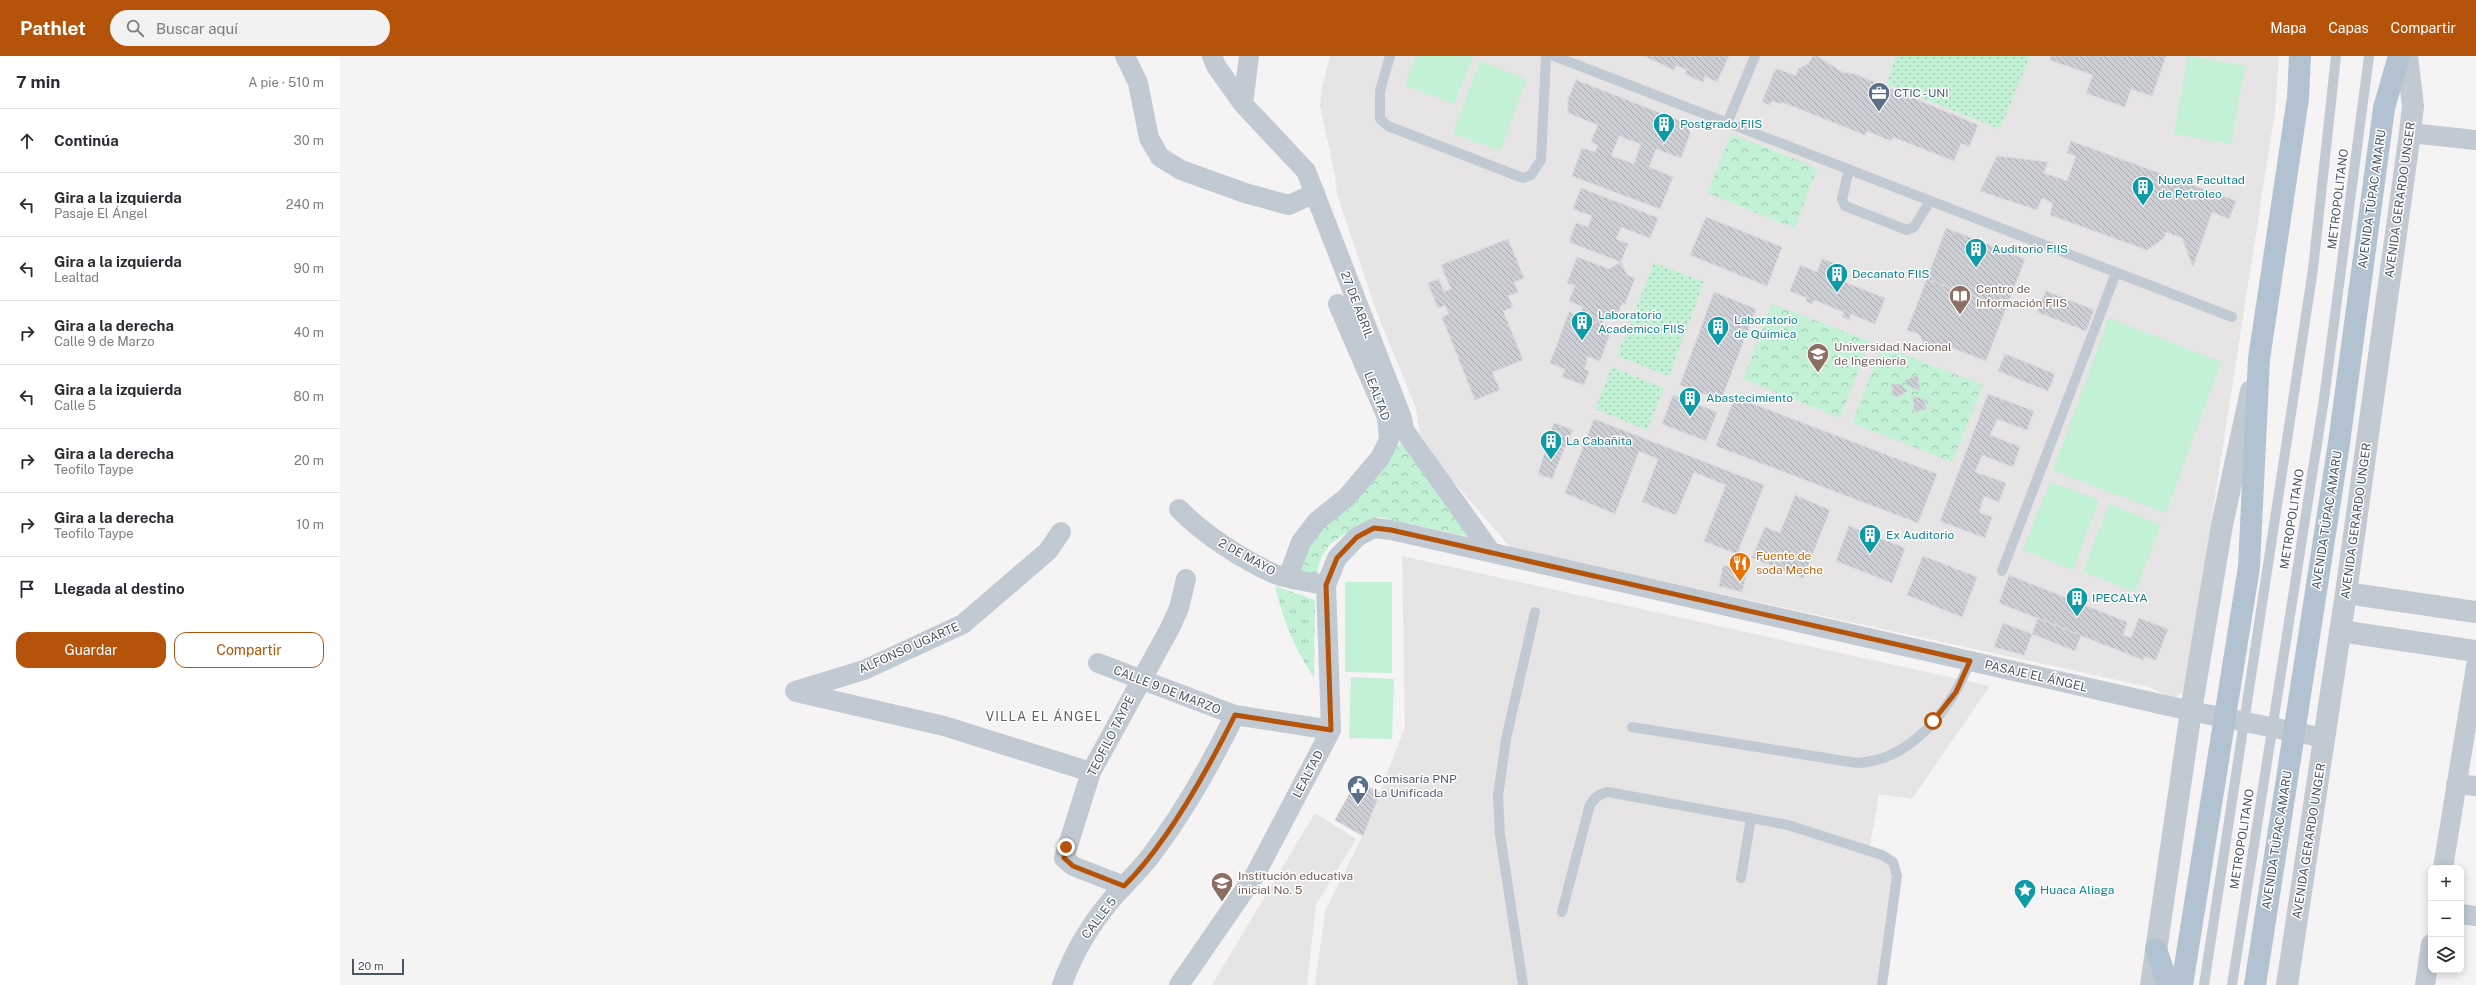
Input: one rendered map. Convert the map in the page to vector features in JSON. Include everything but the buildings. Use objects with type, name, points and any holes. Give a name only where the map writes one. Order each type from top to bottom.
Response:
[{"type":"main road","points":[[2182,985],[2233,720],[2248,566],[2258,359],[2298,98],[2300,56]]},
{"type":"main road","name":"AVENIDA TÚPAC AMARU","points":[[2254,985],[2339,443],[2384,108],[2399,56]]},
{"type":"main road","points":[[2156,949],[2168,985]]},
{"type":"street","points":[[1124,56],[1138,83],[1146,116],[1149,138],[1160,157],[1181,170],[1289,205],[1315,193]]},
{"type":"street","name":"27 DE ABRIL","points":[[1212,56],[1216,66],[1243,104],[1306,171],[1402,418],[1404,430],[1491,552]]},
{"type":"street","points":[[1243,104],[1249,56]]},
{"type":"street","name":"AVENIDA GERARDO UNGER","points":[[2287,985],[2346,593],[2410,133],[2413,106],[2407,56]]},
{"type":"street","points":[[2410,133],[2476,140]]},
{"type":"street","name":"LEALTAD","points":[[1288,577],[1301,542],[1317,521],[1347,497],[1380,458],[1389,440],[1387,417],[1338,304]]},
{"type":"street","points":[[2151,985],[2191,711],[2222,525],[2258,359]]},
{"type":"street","name":"2 DE MAYO","points":[[1179,509],[1194,524],[1215,540],[1276,574],[1326,585]]},
{"type":"street","name":"PASAJE EL ÁNGEL","points":[[1374,528],[1491,552],[2191,711],[2324,738]]},
{"type":"street","name":"LEALTAD","points":[[1179,985],[1255,875],[1331,730],[1326,585],[1337,558],[1346,546],[1357,537],[1374,528]]},
{"type":"street","name":"ALFONSO UGARTE","points":[[1061,532],[1048,551],[963,624],[864,670],[795,692],[944,726],[1091,772]]},
{"type":"street","name":"TEOFILO TAYPE","points":[[1124,886],[1073,866],[1064,858],[1091,772],[1140,679],[1170,628],[1179,608],[1186,579]]},
{"type":"street","points":[[2346,593],[2476,612]]},
{"type":"street","points":[[2340,631],[2476,651]]},
{"type":"street","name":"CALLE 9 DE MARZO","points":[[1098,664],[1235,715],[1331,730]]},
{"type":"street","points":[[2443,865],[2476,666]]},
{"type":"street","name":"CALLE 5","points":[[1062,985],[1069,964],[1086,935],[1162,840],[1212,759],[1235,715]]},
{"type":"street","points":[[2456,784],[2476,786]]},
{"type":"street","points":[[2464,914],[2476,916]]},
{"type":"street","points":[[2425,985],[2428,964]]},
{"type":"lane","points":[[1390,56],[1380,91],[1380,119],[1388,126],[1409,135],[1523,178],[1532,175],[1541,160],[1546,56]]},
{"type":"lane","points":[[1554,56],[1728,121],[1930,201],[2232,317]]},
{"type":"lane","points":[[1728,121],[1755,56]]},
{"type":"lane","name":"METROPOLITANO","points":[[2204,985],[2233,720],[2313,268],[2336,56]]},
{"type":"lane","name":"METROPOLITANO","points":[[2232,985],[2327,376],[2369,56]]},
{"type":"lane","points":[[1849,169],[1842,200],[1845,206],[1907,230],[1914,227],[1930,201]]},
{"type":"lane","points":[[2002,571],[2116,273]]},
{"type":"lane","points":[[1523,985],[1501,848],[1498,796],[1506,740],[1535,612]]},
{"type":"lane","points":[[1632,727],[1857,763],[1873,761],[1899,752],[1933,721],[1956,692],[1970,661]]},
{"type":"lane","points":[[1562,912],[1589,808],[1595,797],[1601,794],[1608,792],[1788,825],[1882,855],[1893,862],[1897,876],[1882,985]]},
{"type":"lane","points":[[1741,878],[1751,818]]},
{"type":"shaded area","name":"Universidad Nacional de Ingeniería","points":[[1330,56],[2279,56],[2275,111],[2188,671],[2187,689],[2176,697],[2170,697],[2149,687],[1511,548],[1447,474],[1420,434],[1416,408],[1377,313],[1337,194],[1335,175],[1320,106],[1322,88]]},
{"type":"shaded area","points":[[1402,556],[1990,686],[1912,799],[1879,794],[1869,850],[1895,867],[1878,985],[1315,985],[1325,911],[1363,835],[1405,727]]},
{"type":"shaded area","points":[[1315,813],[1356,839],[1316,905],[1307,985],[1212,985]]},
{"type":"green space","points":[[1416,56],[1473,56],[1454,104],[1405,85]]},
{"type":"green space","points":[[1896,56],[2030,56],[2000,129],[1887,84]]},
{"type":"green space","points":[[2188,56],[2245,66],[2231,144],[2174,134]]},
{"type":"green space","points":[[1480,61],[1527,79],[1500,151],[1453,133]]},
{"type":"green space","points":[[1731,134],[1817,168],[1795,228],[1707,193]]},
{"type":"green space","points":[[1654,263],[1704,282],[1669,376],[1617,356]]},
{"type":"green space","points":[[1772,304],[1870,341],[1840,418],[1743,379]]},
{"type":"green space","points":[[2109,318],[2221,362],[2166,513],[2053,471]]},
{"type":"green space","points":[[1882,346],[1983,385],[1952,462],[1852,423]]},
{"type":"green space","points":[[1612,367],[1664,388],[1647,430],[1595,409]]},
{"type":"green space","points":[[1401,443],[1468,530],[1466,536],[1379,517],[1359,524],[1329,545],[1321,558],[1316,577],[1297,572],[1316,531]]},
{"type":"green space","points":[[2050,482],[2099,500],[2073,570],[2023,550]]},
{"type":"green space","points":[[2109,504],[2161,525],[2135,592],[2083,572]]},
{"type":"green space","points":[[1345,582],[1392,582],[1392,673],[1345,672]]},
{"type":"green space","points":[[1275,586],[1315,600],[1314,678],[1290,634]]},
{"type":"green space","points":[[1351,677],[1394,679],[1392,739],[1349,738]]},
{"type":"place","name":"CTIC - UNI","points":[[1879,112]]},
{"type":"place","name":"Postgrado FIIS","points":[[1664,144]]},
{"type":"place","name":"Nueva Facultad de Petroleo","points":[[2143,206]]},
{"type":"place","name":"Auditorio FIIS","points":[[1976,268]]},
{"type":"place","name":"Decanato FIIS","points":[[1837,294]]},
{"type":"place","name":"Centro de Información FIIS","points":[[1960,316]]},
{"type":"place","name":"Laboratorio Academico FIIS","points":[[1582,342]]},
{"type":"place","name":"Laboratorio de Quimica","points":[[1718,346]]},
{"type":"place","name":"Universidad Nacional de Ingeniería","points":[[1818,374]]},
{"type":"place","name":"Abastecimiento","points":[[1690,418]]},
{"type":"place","name":"La Cabañita","points":[[1551,460]]},
{"type":"place","name":"Ex Auditorio","points":[[1870,554]]},
{"type":"place","name":"Fuente de soda Meche","points":[[1740,582]]},
{"type":"place","name":"IPECALYA","points":[[2077,618]]},
{"type":"place","name":"Comisaría PNP La Unificada","points":[[1358,806]]},
{"type":"place","name":"Institución educativa inicial No. 5","points":[[1222,902]]},
{"type":"place","name":"Huaca Aliaga","points":[[2025,910]]},
{"type":"district","name":"VILLA EL ÁNGEL","points":[[1044,716]]},
{"type":"route","points":[[1066,847],[1064,858],[1073,866],[1124,886],[1135,876],[1162,840],[1212,759],[1235,715],[1331,730],[1326,585],[1337,558],[1346,546],[1357,537],[1374,528],[1391,530],[1970,661],[1963,680],[1956,692],[1933,721]]}]
